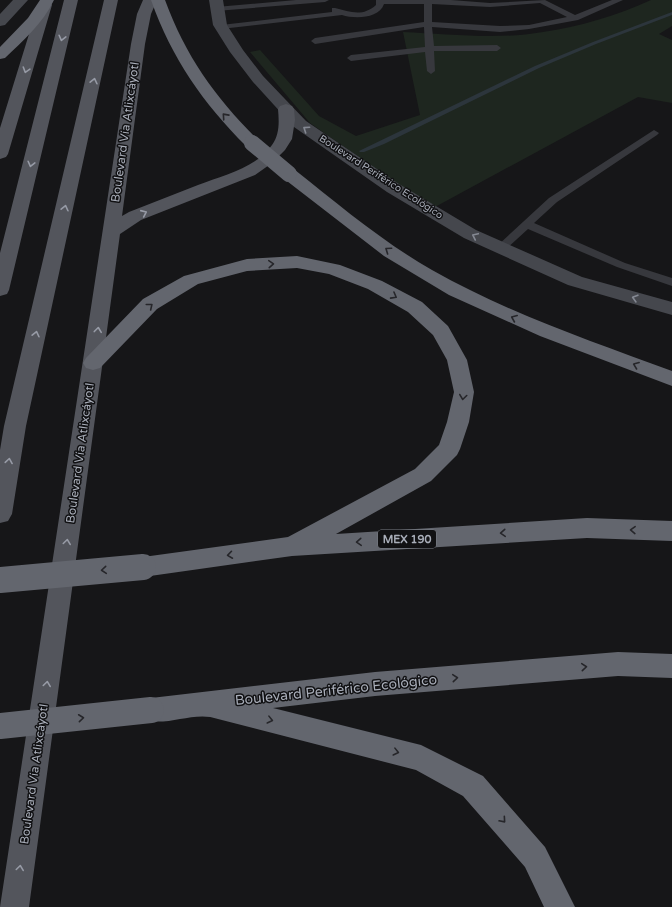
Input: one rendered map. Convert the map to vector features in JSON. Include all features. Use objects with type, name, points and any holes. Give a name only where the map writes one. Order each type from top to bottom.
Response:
[{"type":"highway","points":[[158,0],[172,36],[194,76],[218,108],[252,143],[362,232],[393,253],[457,291],[500,312],[540,329],[672,379]]},
{"type":"highway","points":[[0,55],[46,3]]},
{"type":"highway","points":[[93,363],[150,304],[191,280],[247,265],[296,262],[333,269],[375,286],[415,307],[441,331],[458,360],[464,392],[458,422],[449,450],[423,475],[292,546]]},
{"type":"highway","name":"MEX 190","points":[[0,580],[143,567],[292,546],[588,528],[672,531]]},
{"type":"highway","name":"Boulevard Periférico Ecológico","points":[[0,726],[383,683],[618,664],[672,666]]},
{"type":"highway","points":[[205,704],[421,758],[473,786],[535,856],[560,907]]},
{"type":"main road","points":[[0,290],[71,0]]},
{"type":"main road","points":[[0,514],[15,426],[111,0]]},
{"type":"main road","name":"Boulevard Vía Atlixcáyotl","points":[[14,907],[138,44],[144,14],[150,0]]},
{"type":"main road","points":[[0,154],[46,3]]},
{"type":"main road","points":[[110,233],[135,216],[249,171],[263,163],[272,156],[286,134],[288,125],[286,109]]},
{"type":"street","points":[[0,22],[21,0]]},
{"type":"street","name":"Boulevard Periférico Ecológico","points":[[216,4],[221,27],[237,52],[258,79],[300,124],[393,188],[470,234],[575,281],[672,309]]},
{"type":"lane","points":[[216,4],[325,0]]},
{"type":"lane","points":[[331,0],[332,7],[342,13]]},
{"type":"lane","points":[[221,27],[342,13],[357,15],[372,12],[380,6],[380,1],[428,1],[490,5],[556,0]]},
{"type":"lane","points":[[315,41],[428,24],[507,29],[529,27],[575,18],[619,0]]},
{"type":"lane","points":[[428,1],[431,70]]},
{"type":"lane","points":[[538,1],[575,18]]},
{"type":"lane","points":[[351,58],[429,49],[497,48]]},
{"type":"lane","points":[[501,248],[553,200],[654,133]]},
{"type":"lane","points":[[526,224],[621,265],[672,282]]},
{"type":"shaded area","points":[[651,0],[672,0],[672,26],[659,34],[672,40],[672,103],[638,97],[435,207],[400,186],[310,123],[250,52],[260,50],[319,116],[356,136],[420,115],[403,32],[473,36],[508,36],[557,30],[584,24],[625,11]]},
{"type":"waterway","points":[[362,151],[401,134],[537,67],[672,13]]}]
